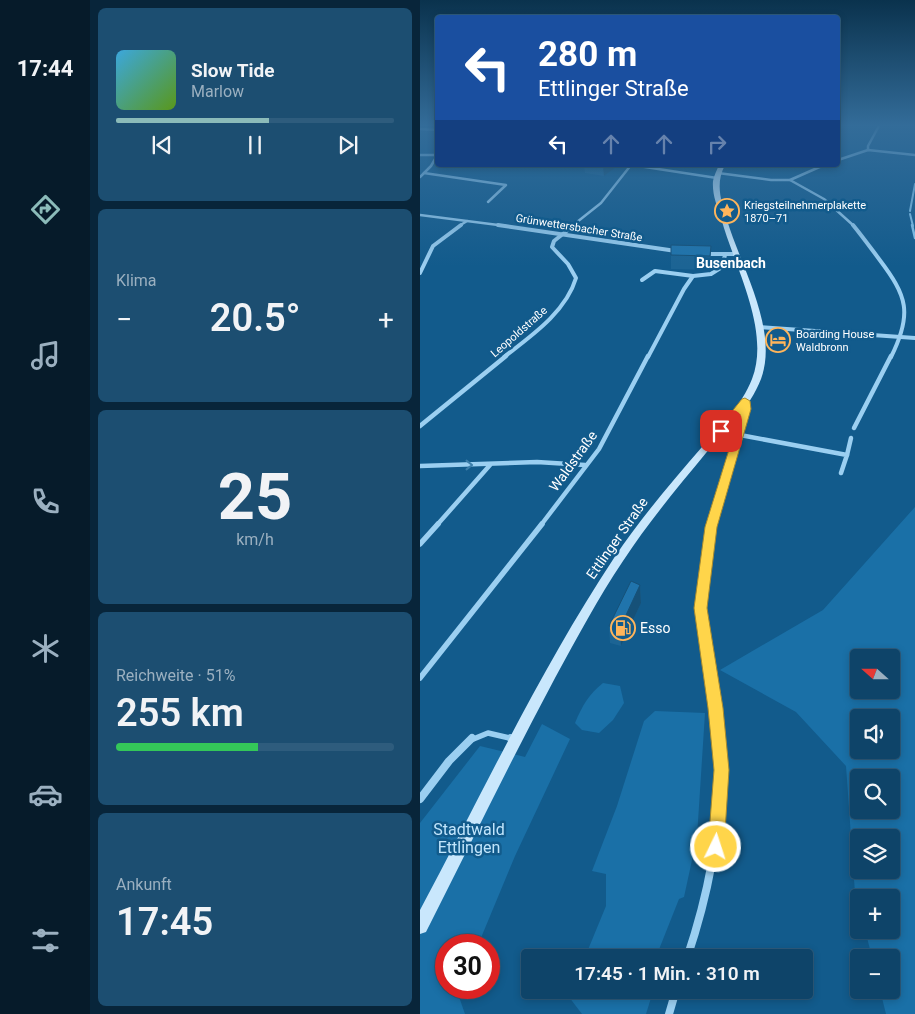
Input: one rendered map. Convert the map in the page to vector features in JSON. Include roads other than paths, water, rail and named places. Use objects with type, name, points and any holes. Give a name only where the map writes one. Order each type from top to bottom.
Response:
[{"type":"main road","points":[[717,176],[719,171]]},
{"type":"main road","name":"Ettlinger Straße","points":[[420,926],[576,628],[619,558],[661,502],[745,401],[755,384],[760,366],[762,347],[759,327],[725,226],[716,188],[717,176]]},
{"type":"street","points":[[561,234],[601,203],[627,171]]},
{"type":"street","points":[[681,171],[772,180],[790,180],[810,171]]},
{"type":"street","points":[[420,177],[424,173],[506,185],[488,202]]},
{"type":"street","points":[[790,180],[824,199],[842,214],[859,232],[896,282],[902,296],[904,307],[901,337],[854,428]]},
{"type":"street","name":"Grünwettersbacher Straße","points":[[420,215],[685,252]]},
{"type":"street","points":[[420,273],[425,259],[438,239],[467,221]]},
{"type":"street","name":"Leopoldstraße","points":[[420,426],[524,341],[561,307],[572,292],[576,278],[573,271],[552,247],[561,234]]},
{"type":"street","points":[[703,254],[736,254]]},
{"type":"street","points":[[642,280],[655,270],[703,276],[722,267],[725,255]]},
{"type":"street","name":"Waldstraße","points":[[420,678],[485,598],[585,465],[600,449],[684,289],[693,276]]},
{"type":"street","points":[[759,327],[915,338]]},
{"type":"street","points":[[690,949],[698,925],[716,847],[721,770],[715,708],[700,608],[711,527],[740,435],[746,409],[745,401]]},
{"type":"street","points":[[740,435],[847,455]]},
{"type":"street","points":[[841,473],[851,438]]},
{"type":"street","points":[[420,466],[537,462],[585,465]]},
{"type":"street","points":[[420,544],[490,465]]},
{"type":"street","points":[[420,799],[461,748],[471,739],[484,733],[517,740]]},
{"type":"street","points":[[669,1014],[673,999]]},
{"type":"waterway","points":[[910,211],[915,184]]},
{"type":"waterway","points":[[910,214],[913,226]]},
{"type":"waterway","points":[[912,225],[915,238]]},
{"type":"place","name":"Kriegsteilnehmerplakette 1870–71","points":[[727,211]]},
{"type":"place","name":"Boarding House Waldbronn","points":[[778,340]]},
{"type":"place","name":"Esso","points":[[623,628]]},
{"type":"district","name":"Busenbach","points":[[731,263]]},
{"type":"park label","name":"Stadtwald Ettlingen","points":[[469,838]]}]
